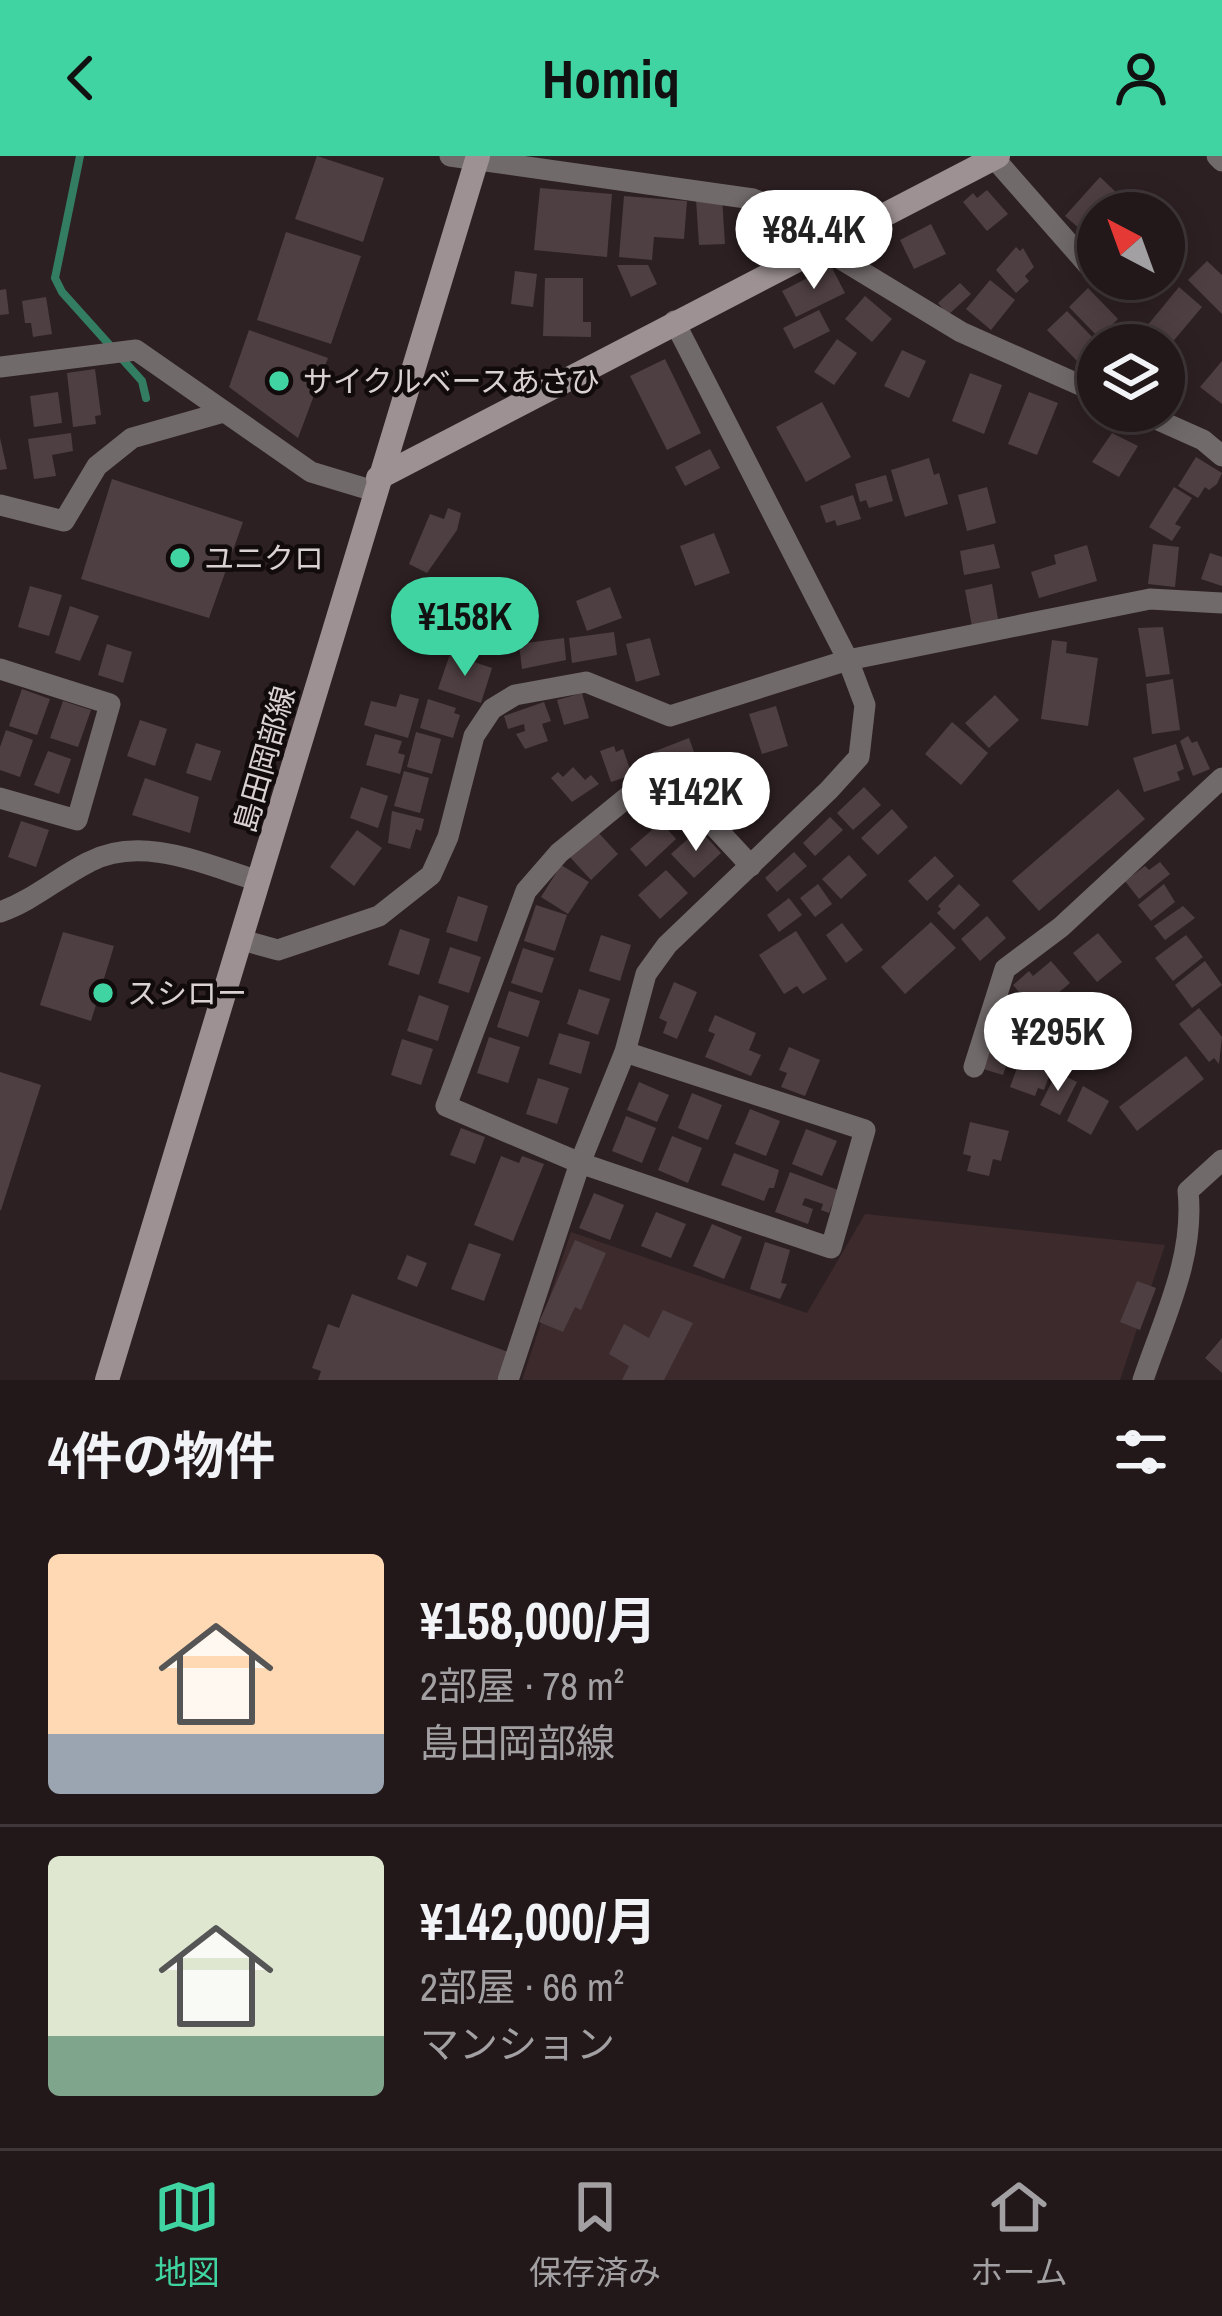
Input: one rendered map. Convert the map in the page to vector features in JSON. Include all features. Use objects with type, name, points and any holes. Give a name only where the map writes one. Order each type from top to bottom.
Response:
[{"type":"main road","points":[[376,485],[674,321],[996,157]]},
{"type":"main road","name":"島田岡部線","points":[[107,1380],[478,158]]},
{"type":"street","points":[[450,156],[771,206],[824,246],[961,332],[1077,384]]},
{"type":"street","points":[[996,157],[1077,252]]},
{"type":"street","points":[[508,1380],[580,1163],[625,1052],[646,974],[667,945],[859,757],[865,705],[848,660],[674,321]]},
{"type":"street","points":[[0,367],[136,350],[311,472],[376,485]]},
{"type":"street","points":[[0,505],[64,521],[98,466],[132,438],[224,412]]},
{"type":"street","points":[[1185,432],[1222,456]]},
{"type":"street","points":[[242,940],[278,950],[379,916],[431,875],[448,837],[473,736],[492,709],[515,695],[586,682],[670,716],[848,660],[1150,599],[1222,603]]},
{"type":"street","points":[[0,669],[110,704],[77,820],[0,798]]},
{"type":"street","points":[[974,1067],[1005,969],[1061,927],[1222,778]]},
{"type":"street","points":[[625,1052],[865,1130],[831,1248],[580,1163],[446,1106],[526,891],[559,853],[630,795],[688,798],[751,866]]},
{"type":"street","points":[[0,912],[92,860],[127,849],[165,853],[259,880]]},
{"type":"street","points":[[1143,1380],[1187,1251],[1192,1224],[1188,1191],[1222,1160]]},
{"type":"shaded area","points":[[865,1214],[1165,1245],[1120,1380],[522,1380],[571,1232],[807,1313]]},
{"type":"building","points":[[317,156],[384,178],[363,242],[295,219]]},
{"type":"building","points":[[1100,177],[1116,192],[1087,192]]},
{"type":"building","points":[[540,188],[612,194],[607,257],[534,250]]},
{"type":"building","points":[[987,190],[1008,214],[987,231],[963,202]]},
{"type":"building","points":[[624,196],[687,201],[684,239],[654,237],[652,260],[619,257]]},
{"type":"building","points":[[722,198],[725,244],[699,245],[696,199]]},
{"type":"building","points":[[1077,203],[1077,226],[1065,216]]},
{"type":"building","points":[[931,224],[946,254],[914,269],[900,240]]},
{"type":"building","points":[[286,232],[361,256],[331,344],[257,320]]},
{"type":"building","points":[[1016,247],[1023,248],[1034,267],[1025,276],[1029,281],[1016,293],[996,270]]},
{"type":"building","points":[[1207,261],[1222,275],[1222,314],[1188,280]]},
{"type":"building","points":[[617,265],[648,265],[657,284],[631,297]]},
{"type":"building","points":[[831,266],[845,293],[796,317],[782,291]]},
{"type":"building","points":[[515,271],[537,274],[533,307],[511,304]]},
{"type":"building","points":[[545,278],[583,278],[583,322],[591,322],[591,337],[543,336]]},
{"type":"building","points":[[990,280],[1015,300],[991,330],[966,309]]},
{"type":"building","points":[[960,283],[971,294],[948,315],[938,303]]},
{"type":"building","points":[[6,289],[9,314],[0,315],[0,290]]},
{"type":"building","points":[[1185,292],[1202,307],[1185,327],[1149,324],[1168,300],[1185,300]]},
{"type":"building","points":[[865,296],[892,319],[872,342],[845,319]]},
{"type":"building","points":[[46,297],[52,334],[33,337],[22,301]]},
{"type":"building","points":[[1077,299],[1100,300],[1118,319],[1113,324],[1085,324],[1069,307]]},
{"type":"building","points":[[819,310],[830,331],[794,349],[783,328]]},
{"type":"building","points":[[1067,311],[1080,324],[1077,361],[1047,330]]},
{"type":"building","points":[[249,330],[328,358],[298,438],[229,387]]},
{"type":"building","points":[[837,339],[857,353],[834,385],[814,372]]},
{"type":"building","points":[[902,350],[926,361],[909,398],[884,386]]},
{"type":"building","points":[[665,359],[701,433],[667,450],[630,376]]},
{"type":"building","points":[[1222,361],[1222,404],[1200,387]]},
{"type":"building","points":[[95,369],[101,415],[95,416],[96,424],[73,427],[67,373]]},
{"type":"building","points":[[970,373],[1002,385],[984,434],[952,421]]},
{"type":"building","points":[[58,392],[62,423],[34,427],[30,396]]},
{"type":"building","points":[[1029,392],[1058,403],[1037,455],[1008,444]]},
{"type":"building","points":[[822,402],[851,457],[806,482],[776,427]]},
{"type":"building","points":[[71,433],[73,451],[52,455],[56,476],[34,479],[28,439]]},
{"type":"building","points":[[1112,433],[1138,446],[1119,477],[1092,462]]},
{"type":"building","points":[[0,438],[7,469],[0,470]]},
{"type":"building","points":[[710,449],[720,468],[685,486],[675,467]]},
{"type":"building","points":[[1196,457],[1222,473],[1217,484],[1209,490],[1205,487],[1198,498],[1178,486]]},
{"type":"building","points":[[929,458],[948,504],[905,517],[891,470]]},
{"type":"building","points":[[886,475],[893,501],[869,508],[866,500],[860,502],[855,484]]},
{"type":"building","points":[[112,479],[243,522],[209,618],[81,579]]},
{"type":"building","points":[[987,487],[996,523],[967,531],[958,495]]},
{"type":"building","points":[[1174,487],[1192,498],[1175,524],[1181,527],[1172,541],[1149,527]]},
{"type":"building","points":[[853,495],[861,519],[837,526],[835,520],[826,523],[820,506]]},
{"type":"building","points":[[448,508],[461,513],[457,530],[427,573],[409,564],[430,514],[444,519]]},
{"type":"building","points":[[714,533],[730,573],[695,586],[680,546]]},
{"type":"building","points":[[994,544],[1000,568],[964,575],[960,551]]},
{"type":"building","points":[[1153,544],[1179,547],[1175,587],[1148,584]]},
{"type":"building","points":[[1087,545],[1097,581],[1039,598],[1031,572],[1056,564],[1054,555]]},
{"type":"building","points":[[1210,553],[1222,557],[1222,586],[1201,579]]},
{"type":"building","points":[[992,584],[998,619],[972,626],[965,590]]},
{"type":"building","points":[[30,586],[62,595],[49,636],[18,627]]},
{"type":"building","points":[[610,587],[622,618],[587,631],[576,601]]},
{"type":"building","points":[[453,593],[502,603],[497,629],[506,631],[502,649],[398,629],[402,609],[448,618]]},
{"type":"building","points":[[70,606],[99,616],[80,661],[55,653]]},
{"type":"building","points":[[1163,627],[1170,674],[1146,677],[1138,628]]},
{"type":"building","points":[[614,632],[617,655],[572,663],[569,638]]},
{"type":"building","points":[[564,638],[566,660],[522,669],[519,644]]},
{"type":"building","points":[[650,638],[660,675],[636,682],[626,644]]},
{"type":"building","points":[[1052,640],[1067,642],[1066,653],[1098,658],[1088,726],[1041,719]]},
{"type":"building","points":[[107,644],[132,652],[123,683],[98,675]]},
{"type":"building","points":[[450,654],[492,668],[481,703],[438,689]]},
{"type":"building","points":[[1173,679],[1180,730],[1152,734],[1146,684]]},
{"type":"building","points":[[22,689],[50,699],[37,735],[9,726]]},
{"type":"building","points":[[582,693],[589,718],[564,725],[557,700]]},
{"type":"building","points":[[400,694],[419,699],[408,738],[364,725],[371,701],[396,707]]},
{"type":"building","points":[[995,695],[1019,720],[989,748],[965,723]]},
{"type":"building","points":[[428,699],[456,708],[454,713],[460,715],[453,738],[420,728]]},
{"type":"building","points":[[63,701],[91,710],[78,747],[50,738]]},
{"type":"building","points":[[544,702],[551,721],[542,724],[548,741],[525,749],[516,734],[525,731],[524,724],[508,729],[504,716]]},
{"type":"building","points":[[776,706],[788,746],[762,754],[749,714]]},
{"type":"building","points":[[140,720],[167,729],[155,766],[127,756]]},
{"type":"building","points":[[952,722],[988,753],[961,785],[925,754]]},
{"type":"building","points":[[6,730],[33,740],[20,777],[0,770]]},
{"type":"building","points":[[416,732],[441,739],[432,774],[407,767]]},
{"type":"building","points":[[375,734],[402,741],[398,753],[405,755],[400,774],[366,765]]},
{"type":"building","points":[[1188,736],[1192,743],[1197,741],[1210,769],[1193,776],[1180,741]]},
{"type":"building","points":[[689,738],[695,755],[662,773],[653,752]]},
{"type":"building","points":[[196,743],[221,751],[211,781],[186,773]]},
{"type":"building","points":[[1176,744],[1184,769],[1177,772],[1180,780],[1144,792],[1133,758]]},
{"type":"building","points":[[614,746],[616,752],[623,749],[632,775],[611,782],[600,751]]},
{"type":"building","points":[[48,751],[71,759],[59,794],[34,785]]},
{"type":"building","points":[[573,767],[585,780],[591,775],[599,784],[572,802],[551,778],[558,772],[563,777]]},
{"type":"building","points":[[404,771],[429,778],[420,813],[394,806]]},
{"type":"building","points":[[145,778],[199,797],[190,833],[132,815]]},
{"type":"building","points":[[361,787],[388,796],[378,828],[350,818]]},
{"type":"building","points":[[864,787],[881,805],[853,830],[837,813]]},
{"type":"building","points":[[1118,789],[1145,819],[1039,911],[1012,881]]},
{"type":"building","points":[[892,809],[908,827],[878,855],[861,838]]},
{"type":"building","points":[[392,811],[424,819],[410,849],[388,843]]},
{"type":"building","points":[[830,817],[843,830],[815,856],[803,843]]},
{"type":"building","points":[[21,821],[49,830],[36,867],[8,857]]},
{"type":"building","points":[[661,822],[676,839],[646,867],[630,849]]},
{"type":"building","points":[[699,829],[721,853],[694,878],[671,854]]},
{"type":"building","points":[[357,830],[382,848],[354,886],[330,867]]},
{"type":"building","points":[[597,831],[618,854],[591,880],[569,856]]},
{"type":"building","points":[[794,852],[807,866],[777,892],[765,878]]},
{"type":"building","points":[[849,855],[867,875],[841,899],[822,879]]},
{"type":"building","points":[[935,856],[954,876],[927,901],[908,881]]},
{"type":"building","points":[[1160,862],[1170,874],[1139,899],[1125,881],[1145,866],[1149,870]]},
{"type":"building","points":[[561,865],[589,882],[568,914],[541,897]]},
{"type":"building","points":[[666,870],[688,893],[660,919],[638,895]]},
{"type":"building","points":[[818,884],[832,904],[815,917],[800,898]]},
{"type":"building","points":[[959,884],[980,905],[954,930],[937,913]]},
{"type":"building","points":[[1164,884],[1175,902],[1151,921],[1138,905]]},
{"type":"building","points":[[458,896],[488,906],[477,942],[446,932]]},
{"type":"building","points":[[789,898],[802,915],[779,932],[767,915]]},
{"type":"building","points":[[536,905],[567,915],[555,951],[524,941]]},
{"type":"building","points":[[1183,906],[1195,918],[1165,940],[1154,926]]},
{"type":"building","points":[[987,916],[1006,938],[980,961],[961,939]]},
{"type":"building","points":[[931,922],[956,948],[905,994],[881,967]]},
{"type":"building","points":[[842,923],[863,950],[846,963],[826,935]]},
{"type":"building","points":[[400,929],[430,939],[419,975],[388,965]]},
{"type":"building","points":[[796,931],[827,979],[803,994],[797,986],[784,994],[759,955]]},
{"type":"building","points":[[63,932],[114,946],[91,1021],[40,1005]]},
{"type":"building","points":[[1098,933],[1122,962],[1097,982],[1073,953]]},
{"type":"building","points":[[601,935],[631,945],[620,981],[589,971]]},
{"type":"building","points":[[1186,935],[1203,957],[1173,981],[1155,958]]},
{"type":"building","points":[[450,947],[481,957],[469,993],[438,983]]},
{"type":"building","points":[[523,948],[554,958],[542,993],[511,983]]},
{"type":"building","points":[[1051,961],[1070,983],[1036,1012],[1013,985]]},
{"type":"building","points":[[1205,961],[1222,985],[1192,1008],[1175,985]]},
{"type":"building","points":[[674,982],[697,992],[677,1039],[663,1033],[667,1022],[659,1018]]},
{"type":"building","points":[[579,989],[610,999],[598,1035],[567,1024]]},
{"type":"building","points":[[509,991],[540,1001],[528,1037],[497,1027]]},
{"type":"building","points":[[419,995],[449,1006],[438,1041],[407,1031]]},
{"type":"building","points":[[1199,1008],[1222,1037],[1219,1064],[1214,1058],[1209,1062],[1179,1024]]},
{"type":"building","points":[[715,1015],[756,1033],[749,1050],[761,1055],[751,1076],[705,1057],[715,1034],[708,1031]]},
{"type":"building","points":[[995,1024],[1018,1032],[1003,1075],[980,1068]]},
{"type":"building","points":[[559,1033],[590,1042],[581,1074],[549,1064]]},
{"type":"building","points":[[489,1037],[520,1047],[508,1083],[477,1073]]},
{"type":"building","points":[[402,1039],[433,1049],[421,1085],[391,1075]]},
{"type":"building","points":[[1026,1044],[1052,1053],[1049,1061],[1054,1063],[1044,1090],[1038,1088],[1035,1096],[1010,1087]]},
{"type":"building","points":[[789,1047],[820,1060],[805,1096],[781,1087],[787,1073],[779,1070]]},
{"type":"building","points":[[1186,1056],[1204,1079],[1137,1131],[1119,1107]]},
{"type":"building","points":[[0,1072],[41,1085],[1,1210],[0,1210]]},
{"type":"building","points":[[1057,1072],[1077,1082],[1060,1115],[1040,1105]]},
{"type":"building","points":[[538,1078],[569,1088],[557,1124],[526,1114]]},
{"type":"building","points":[[639,1082],[669,1095],[657,1122],[627,1110]]},
{"type":"building","points":[[1083,1086],[1109,1101],[1091,1135],[1067,1121]]},
{"type":"building","points":[[692,1093],[722,1105],[708,1140],[678,1128]]},
{"type":"building","points":[[750,1109],[780,1121],[766,1156],[735,1144]]},
{"type":"building","points":[[626,1116],[656,1128],[642,1163],[612,1151]]},
{"type":"building","points":[[970,1122],[1009,1131],[1001,1161],[993,1159],[989,1176],[967,1171],[971,1156],[963,1154]]},
{"type":"building","points":[[461,1128],[485,1137],[475,1164],[450,1155]]},
{"type":"building","points":[[806,1129],[837,1141],[822,1176],[792,1164]]},
{"type":"building","points":[[672,1136],[702,1148],[688,1183],[658,1170]]},
{"type":"building","points":[[734,1153],[779,1170],[764,1201],[721,1185]]},
{"type":"building","points":[[501,1156],[519,1163],[522,1156],[544,1164],[513,1241],[474,1225]]},
{"type":"building","points":[[790,1172],[838,1190],[829,1213],[821,1210],[823,1204],[805,1198],[802,1205],[813,1209],[808,1224],[775,1212]]},
{"type":"building","points":[[594,1193],[624,1205],[610,1240],[579,1228]]},
{"type":"building","points":[[656,1212],[686,1224],[671,1258],[641,1246]]},
{"type":"building","points":[[712,1224],[742,1237],[724,1279],[693,1266]]},
{"type":"building","points":[[575,1240],[606,1253],[581,1310],[575,1307],[563,1332],[539,1322]]},
{"type":"building","points":[[765,1242],[790,1250],[781,1283],[787,1284],[780,1299],[750,1289]]},
{"type":"building","points":[[469,1243],[501,1254],[484,1301],[451,1289]]},
{"type":"building","points":[[407,1255],[427,1263],[417,1287],[397,1279]]},
{"type":"building","points":[[1137,1281],[1156,1288],[1140,1330],[1120,1322]]},
{"type":"building","points":[[352,1294],[508,1352],[497,1380],[318,1380],[321,1371],[312,1368],[328,1324],[339,1328]]},
{"type":"building","points":[[663,1310],[693,1323],[664,1380],[622,1380],[629,1366],[609,1354],[624,1324],[649,1338]]},
{"type":"building","points":[[1222,1338],[1222,1373],[1205,1358]]},
{"type":"waterway","points":[[80,156],[55,278],[62,292],[142,381],[146,398]]},
{"type":"place","name":"サイクルベースあさひ","points":[[279,381]]},
{"type":"place","name":"ユニクロ","points":[[180,558]]},
{"type":"place","name":"スシロー","points":[[103,993]]}]
